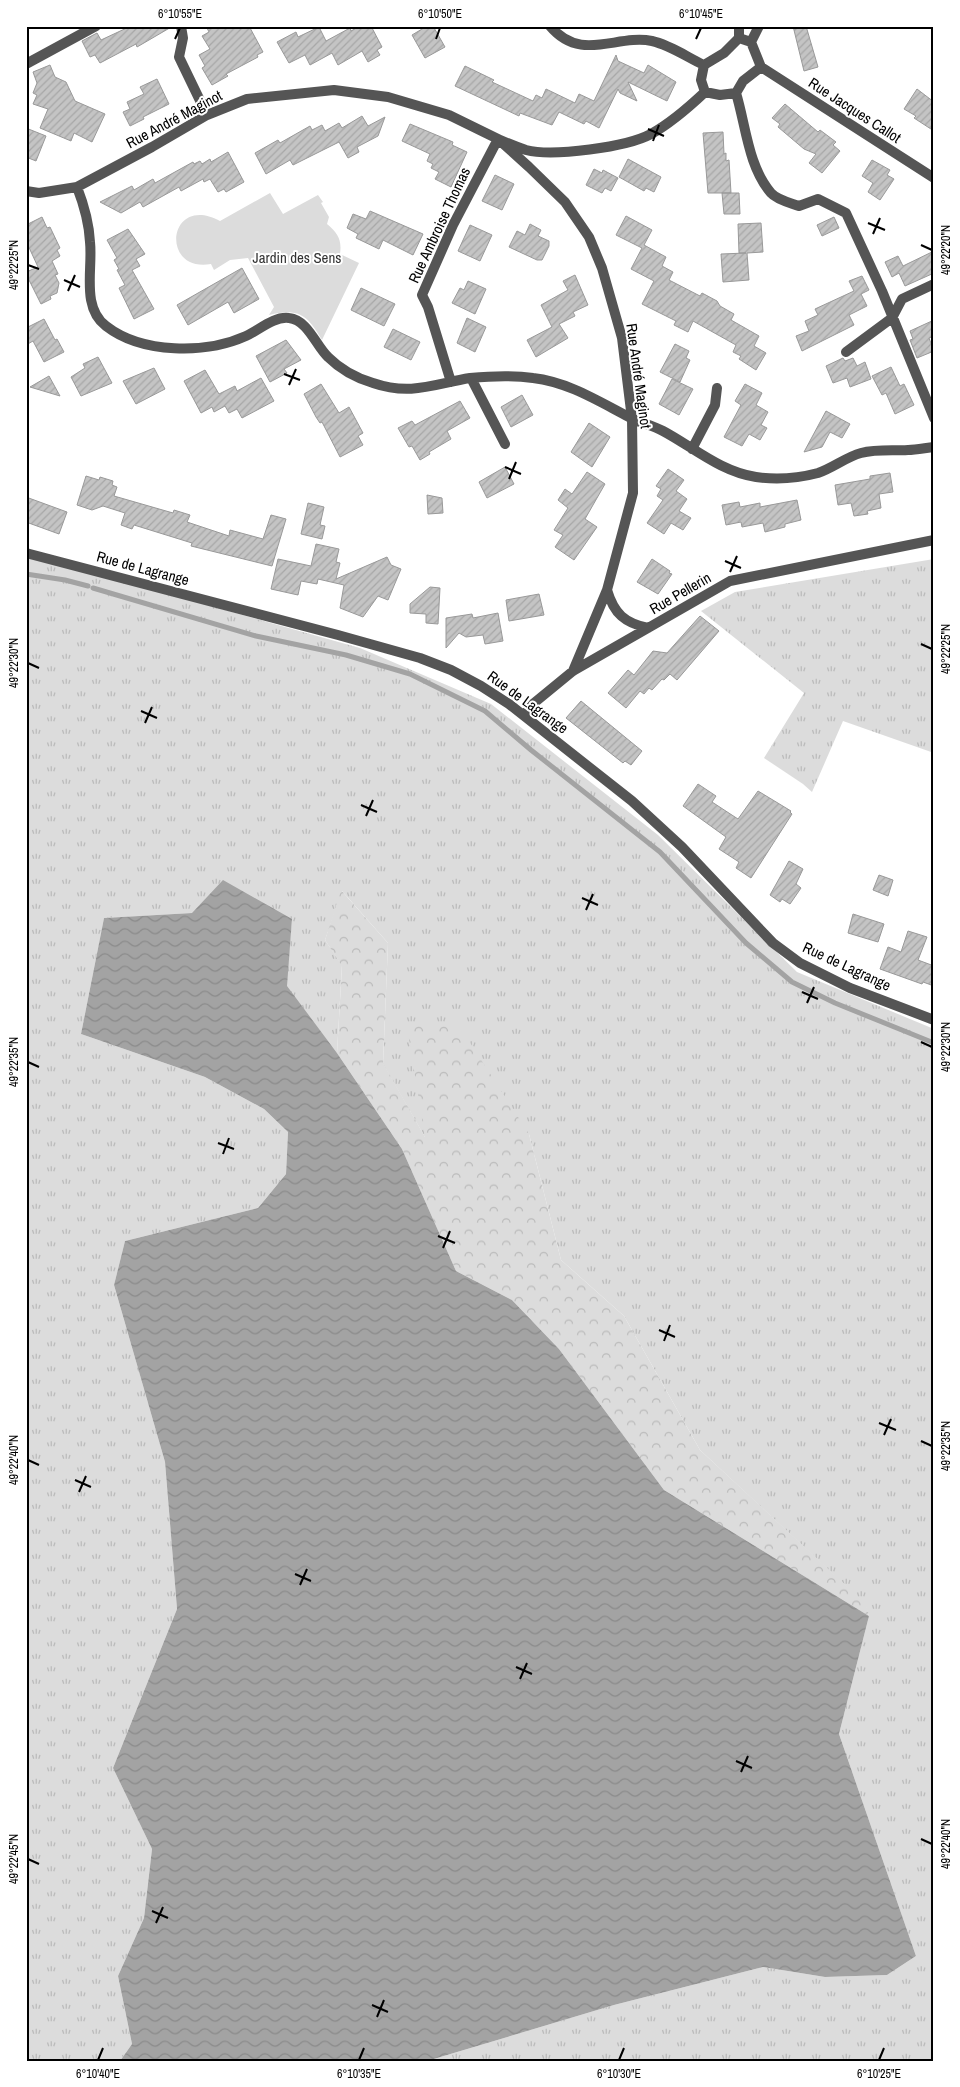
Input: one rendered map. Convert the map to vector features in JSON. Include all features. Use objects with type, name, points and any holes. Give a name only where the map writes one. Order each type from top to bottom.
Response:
[{"type":"street","points":[[26,64],[96,26]]},
{"type":"street","points":[[181,26],[183,38],[179,57],[207,115]]},
{"type":"street","points":[[550,26],[569,41],[590,46],[640,40],[652,41],[704,65]]},
{"type":"street","points":[[705,92],[701,80],[704,65],[724,53],[738,38],[739,26]]},
{"type":"street","points":[[758,26],[751,42],[761,66],[743,81],[736,93],[749,148],[756,167],[772,194],[800,206],[818,199],[846,213],[882,291],[934,418]]},
{"type":"street","points":[[738,38],[751,42]]},
{"type":"street","name":"Rue Jacques Callot","points":[[761,66],[934,178]]},
{"type":"street","name":"Rue André Maginot","points":[[26,191],[38,193],[77,187],[207,115],[247,99],[334,90],[388,97],[449,115],[498,139],[565,202],[589,237],[602,268],[622,338],[632,419],[633,493],[607,590],[573,671]]},
{"type":"street","points":[[705,92],[720,95],[736,93]]},
{"type":"street","points":[[498,139],[528,150],[557,152],[602,148],[648,136],[672,122],[705,92]]},
{"type":"street","name":"Rue Ambroise Thomas","points":[[451,382],[428,307],[422,295],[453,225],[498,139]]},
{"type":"street","points":[[77,187],[87,216],[91,246],[89,273],[91,299],[95,314],[106,326],[144,344],[190,350],[219,345],[246,336],[272,322],[288,317],[302,323],[326,355],[345,372],[374,384],[399,389],[422,389],[471,378],[506,376],[534,378],[569,386],[632,419],[661,430],[692,449],[733,470],[754,477],[777,478],[819,472],[858,454],[878,450],[910,450],[934,447]]},
{"type":"street","points":[[846,352],[892,318],[902,299],[934,284]]},
{"type":"street","points":[[471,378],[505,444]]},
{"type":"street","points":[[692,449],[716,405],[717,388]]},
{"type":"street","name":"Rue Pellerin","points":[[524,715],[534,703],[573,671],[730,581],[934,540]]},
{"type":"street","name":"Rue de Lagrange","points":[[26,553],[420,658],[451,670],[482,686],[524,715],[632,801],[682,847],[772,943],[800,963],[850,988],[934,1020]]},
{"type":"street","points":[[607,590],[610,602],[620,615],[632,624],[648,628]]},
{"type":"green space","name":"Jardin des Sens","points":[[270,193],[283,214],[318,195],[329,217],[327,224],[338,237],[340,254],[359,263],[322,340],[317,331],[301,315],[287,312],[269,315],[274,307],[248,258],[230,260],[214,270],[211,264],[194,264],[183,257],[177,247],[177,235],[181,225],[189,217],[203,215],[220,221]]},
{"type":"green space","points":[[26,554],[360,648],[491,704],[658,835],[797,972],[934,1029],[934,2061],[427,2061],[614,2005],[763,1967],[825,1977],[887,1975],[916,1956],[839,1734],[869,1616],[865,1604],[700,1450],[624,1316],[561,1260],[529,1134],[426,1139],[383,1064],[388,943],[342,891],[325,940],[342,965],[337,1053],[286,986],[292,919],[192,913],[104,918],[81,1034],[205,1077],[264,1109],[288,1132],[286,1174],[258,1208],[125,1241],[114,1285],[165,1462],[177,1609],[113,1768],[152,1849],[144,1918],[118,1976],[132,2044],[120,2061],[26,2061]]},
{"type":"green space","points":[[934,559],[934,753],[843,721],[812,792],[764,758],[804,693],[701,611],[735,592]]},
{"type":"green space","points":[[341,890],[388,943],[383,1063],[425,1137],[407,1027],[456,1021],[529,1134],[561,1260],[624,1316],[700,1450],[866,1604],[869,1616],[664,1490],[559,1349],[512,1300],[456,1271],[402,1149],[337,1053],[342,966],[325,940]]},
{"type":"water","points":[[223,880],[292,919],[287,986],[337,1053],[402,1149],[456,1271],[512,1300],[559,1349],[664,1490],[869,1616],[839,1734],[916,1956],[887,1975],[825,1977],[763,1967],[614,2005],[427,2061],[120,2061],[132,2044],[118,1976],[144,1918],[152,1849],[113,1768],[177,1609],[165,1462],[114,1285],[125,1241],[258,1208],[286,1174],[288,1132],[264,1109],[205,1077],[81,1034],[104,918],[192,913]]},
{"type":"building","points":[[131,26],[173,26],[137,47],[136,44],[100,63],[95,55],[90,57],[82,41],[97,33],[101,40]]},
{"type":"building","points":[[206,26],[249,26],[263,52],[257,55],[258,57],[226,74],[228,76],[212,85],[202,68],[205,66],[199,55],[210,49],[202,36],[209,32]]},
{"type":"building","points":[[360,26],[371,26],[382,47],[377,50],[380,55],[368,62],[362,51],[338,65],[332,53],[310,65],[305,55],[289,63],[277,42],[296,32],[298,37],[319,27],[326,41],[350,28],[351,31]]},
{"type":"building","points":[[427,26],[433,26],[445,47],[425,58],[412,35]]},
{"type":"building","points":[[793,26],[806,26],[818,67],[804,71]]},
{"type":"building","points":[[616,55],[618,61],[644,73],[648,65],[676,82],[667,101],[628,82],[637,101],[620,93],[618,89],[599,128],[586,121],[584,124],[559,112],[552,125],[520,113],[519,116],[455,86],[465,66],[494,80],[492,82],[533,101],[536,95],[542,98],[546,89],[575,103],[579,94],[594,101]]},
{"type":"building","points":[[50,65],[55,77],[66,82],[75,101],[105,114],[92,142],[74,133],[71,141],[40,128],[48,109],[33,104],[37,95],[33,93],[37,83],[33,72]]},
{"type":"building","points":[[157,79],[169,104],[130,126],[123,112],[130,109],[127,102],[144,94],[140,87]]},
{"type":"building","points":[[917,89],[934,102],[934,131],[904,109]]},
{"type":"building","points":[[785,104],[818,132],[820,130],[836,142],[833,145],[840,151],[822,173],[809,163],[816,154],[804,149],[778,127],[780,124],[772,118]]},
{"type":"building","points":[[362,116],[368,126],[385,117],[378,136],[357,147],[359,152],[348,158],[339,142],[293,165],[290,160],[266,174],[255,153],[278,140],[280,143],[310,126],[312,130],[322,125],[325,131],[339,123],[342,128]]},
{"type":"building","points":[[410,124],[453,142],[452,145],[467,152],[451,187],[435,179],[439,172],[431,168],[433,164],[427,161],[430,154],[402,141]]},
{"type":"building","points":[[26,128],[46,136],[36,161],[26,157]]},
{"type":"building","points":[[723,132],[724,154],[726,153],[726,161],[729,160],[731,193],[708,193],[703,133]]},
{"type":"building","points":[[228,152],[244,182],[226,192],[224,189],[218,192],[210,179],[204,182],[203,179],[181,191],[179,187],[143,207],[140,202],[121,213],[100,202],[132,186],[134,190],[153,179],[155,183],[193,162],[194,164],[200,161],[202,164],[210,159],[211,162]]},
{"type":"building","points":[[628,159],[661,177],[654,192],[646,188],[644,191],[619,177]]},
{"type":"building","points":[[872,160],[890,170],[887,175],[894,179],[880,200],[868,192],[873,183],[862,176]]},
{"type":"building","points":[[594,169],[602,173],[603,170],[618,178],[611,191],[605,188],[602,193],[586,185]]},
{"type":"building","points":[[495,175],[514,184],[502,210],[482,201]]},
{"type":"building","points":[[722,193],[739,193],[740,214],[724,214]]},
{"type":"building","points":[[370,211],[423,234],[413,255],[383,240],[379,249],[356,238],[358,234],[347,228],[353,214],[366,219]]},
{"type":"building","points":[[626,216],[652,230],[644,245],[666,257],[662,266],[673,272],[669,280],[700,296],[702,293],[717,301],[720,306],[734,314],[731,320],[759,336],[754,346],[766,353],[756,370],[739,359],[741,356],[733,352],[736,345],[693,321],[688,332],[674,325],[676,321],[642,304],[654,281],[631,269],[642,248],[616,235]]},
{"type":"building","points":[[42,217],[47,228],[50,227],[60,248],[57,250],[60,256],[52,261],[58,274],[55,275],[59,283],[57,293],[50,296],[51,299],[41,304],[26,274],[26,272],[38,267],[26,241],[26,225]]},
{"type":"building","points":[[834,217],[839,228],[822,236],[817,225]]},
{"type":"building","points":[[761,223],[763,252],[747,253],[749,280],[723,282],[721,254],[746,253],[739,253],[738,224]]},
{"type":"building","points":[[530,224],[541,230],[538,236],[549,241],[549,246],[542,260],[537,260],[509,247],[517,231],[525,235]]},
{"type":"building","points":[[470,225],[492,235],[480,261],[458,251]]},
{"type":"building","points":[[128,229],[145,254],[136,259],[140,266],[132,270],[154,309],[134,319],[119,288],[125,285],[114,260],[117,258],[107,240]]},
{"type":"building","points":[[934,251],[934,273],[905,286],[899,273],[892,277],[885,262],[898,256],[903,266]]},
{"type":"building","points":[[242,268],[259,299],[234,313],[228,302],[188,325],[177,305]]},
{"type":"building","points":[[575,275],[588,305],[573,312],[575,316],[559,324],[568,338],[536,357],[527,340],[552,327],[541,305],[568,290],[563,281]]},
{"type":"building","points":[[862,276],[869,290],[861,294],[867,306],[849,315],[854,325],[802,351],[796,336],[809,331],[805,321],[818,315],[815,309],[854,291],[849,281]]},
{"type":"building","points":[[468,281],[486,289],[475,314],[452,303],[460,288],[464,290]]},
{"type":"building","points":[[361,288],[395,304],[384,326],[351,310]]},
{"type":"building","points":[[467,318],[486,327],[475,352],[457,343]]},
{"type":"building","points":[[44,319],[64,352],[44,362],[33,341],[26,345],[26,328]]},
{"type":"building","points":[[934,320],[934,336],[929,338],[934,351],[917,358],[910,340],[913,339],[910,331]]},
{"type":"building","points":[[393,329],[420,342],[411,360],[384,347]]},
{"type":"building","points":[[286,340],[301,360],[284,369],[287,373],[270,382],[256,356]]},
{"type":"building","points":[[675,344],[689,351],[686,358],[690,360],[680,382],[660,372]]},
{"type":"building","points":[[98,357],[112,383],[81,396],[71,377],[85,368],[83,364]]},
{"type":"building","points":[[843,358],[845,361],[853,358],[857,366],[865,362],[871,379],[850,387],[847,378],[833,383],[826,366]]},
{"type":"building","points":[[891,367],[900,386],[904,384],[914,405],[895,414],[886,393],[882,395],[872,376]]},
{"type":"building","points":[[154,368],[165,389],[136,404],[123,381]]},
{"type":"building","points":[[205,370],[219,394],[235,386],[237,391],[261,378],[274,401],[242,418],[237,409],[229,413],[225,406],[214,412],[212,407],[201,413],[184,381]]},
{"type":"building","points":[[49,376],[60,396],[30,387]]},
{"type":"building","points":[[672,379],[693,389],[679,415],[659,404]]},
{"type":"building","points":[[321,384],[339,413],[349,407],[363,433],[358,436],[363,445],[340,457],[322,422],[320,423],[316,417],[304,394]]},
{"type":"building","points":[[745,384],[762,393],[756,405],[768,412],[761,425],[767,428],[760,440],[749,434],[742,446],[724,437],[741,405],[735,401]]},
{"type":"building","points":[[522,395],[533,415],[511,427],[501,407]]},
{"type":"building","points":[[460,401],[470,418],[447,431],[451,439],[429,452],[430,454],[420,460],[412,446],[409,447],[398,428],[412,421],[415,425]]},
{"type":"building","points":[[826,411],[850,424],[842,438],[830,432],[822,447],[804,452]]},
{"type":"building","points":[[589,423],[610,437],[592,467],[571,452]]},
{"type":"building","points":[[505,467],[514,484],[487,498],[479,482]]},
{"type":"building","points":[[668,469],[684,480],[676,491],[687,499],[679,511],[691,518],[683,530],[671,523],[664,534],[647,523],[663,500],[657,496],[661,489],[656,486]]},
{"type":"building","points":[[587,472],[605,484],[585,519],[597,527],[574,560],[555,547],[563,535],[554,530],[568,508],[558,500],[565,489],[572,494]]},
{"type":"building","points":[[890,473],[893,492],[879,494],[881,508],[867,511],[868,514],[854,516],[851,503],[838,505],[835,485],[870,479],[870,476]]},
{"type":"building","points":[[86,476],[99,480],[100,477],[113,481],[112,485],[117,487],[114,496],[173,513],[174,510],[190,515],[187,522],[229,536],[230,530],[263,539],[271,515],[286,519],[272,566],[191,546],[192,543],[134,525],[132,529],[121,525],[125,513],[103,506],[92,510],[77,505]]},
{"type":"building","points":[[427,495],[442,498],[443,513],[428,514]]},
{"type":"building","points":[[26,497],[67,512],[59,534],[26,522]]},
{"type":"building","points":[[797,500],[801,520],[785,524],[785,527],[765,532],[763,523],[742,527],[741,522],[726,525],[722,505],[739,502],[740,507],[760,503],[760,507]]},
{"type":"building","points":[[308,503],[324,507],[320,525],[325,526],[322,539],[301,534]]},
{"type":"building","points":[[316,544],[339,549],[336,562],[340,563],[336,579],[387,557],[391,565],[401,569],[388,600],[378,596],[363,617],[340,608],[344,585],[318,579],[317,584],[301,581],[298,595],[271,589],[278,559],[311,566]]},
{"type":"building","points":[[652,559],[672,574],[658,594],[637,582]]},
{"type":"building","points":[[430,587],[440,588],[438,624],[426,623],[426,614],[410,613],[410,604]]},
{"type":"building","points":[[539,594],[544,615],[509,621],[506,600]]},
{"type":"building","points":[[498,613],[503,641],[485,644],[483,635],[466,637],[459,633],[446,648],[446,618],[472,614],[473,618]]},
{"type":"building","points":[[700,616],[719,631],[677,680],[670,674],[664,680],[662,679],[652,690],[649,688],[644,694],[640,691],[626,708],[608,693],[628,670],[634,675],[653,651],[667,653]]},
{"type":"building","points":[[581,701],[642,751],[631,765],[625,761],[623,763],[566,718]]},
{"type":"building","points":[[698,784],[716,796],[712,802],[738,819],[758,791],[791,811],[792,814],[751,878],[736,868],[739,862],[719,849],[726,837],[683,806]]},
{"type":"building","points":[[789,861],[803,869],[796,884],[801,888],[790,904],[782,899],[780,902],[770,895]]},
{"type":"building","points":[[879,875],[893,880],[888,896],[873,890]]},
{"type":"building","points":[[853,914],[884,924],[878,942],[848,933]]},
{"type":"building","points":[[908,931],[927,937],[918,960],[934,966],[934,986],[923,982],[922,984],[880,969],[888,947],[901,952]]},
{"type":"waterway","points":[[26,574],[65,580],[88,586]]},
{"type":"waterway","points":[[93,588],[256,636],[346,655],[410,674],[485,711],[531,750],[660,852],[746,943],[792,982],[835,1003],[934,1043]]}]
